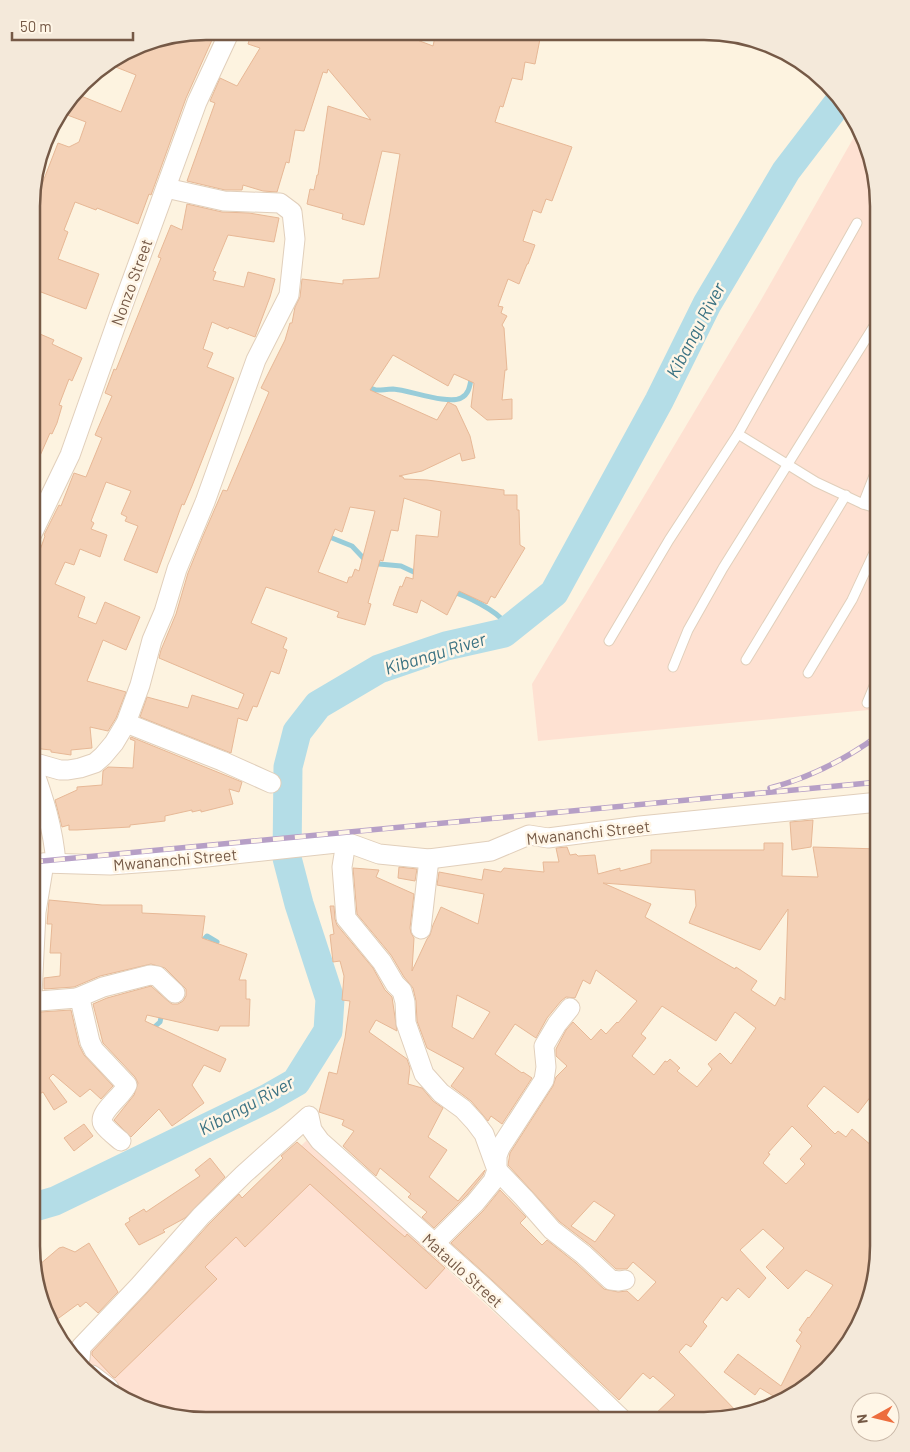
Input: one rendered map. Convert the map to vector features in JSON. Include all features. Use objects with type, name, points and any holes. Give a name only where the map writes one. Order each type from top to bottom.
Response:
[{"type":"street","name":"Nonzo Street","points":[[40,517],[70,455],[197,102],[226,40]]},
{"type":"street","points":[[40,766],[68,770],[95,763],[114,743],[126,723],[177,569],[205,502],[256,360],[289,295],[295,239],[292,212],[280,203],[224,201],[166,188]]},
{"type":"street","points":[[126,723],[222,761],[271,783]]},
{"type":"street","points":[[40,789],[53,833],[40,881]]},
{"type":"street","name":"Mwananchi Street","points":[[44,863],[110,865],[262,852],[346,842],[379,854],[429,859],[491,851],[529,835],[548,838],[640,826],[870,803]]},
{"type":"street","points":[[346,842],[342,867],[346,918],[382,962],[402,991],[405,1002],[406,1023],[424,1074],[475,1122],[484,1134],[497,1170],[552,1230],[612,1280],[625,1280]]},
{"type":"street","points":[[421,929],[429,859]]},
{"type":"street","points":[[40,1001],[77,998],[103,987],[150,975],[157,976],[175,993]]},
{"type":"street","points":[[77,998],[82,1003],[90,1042],[94,1050],[127,1085],[102,1118],[104,1126],[121,1140]]},
{"type":"street","points":[[434,1244],[487,1190],[493,1181],[497,1170],[497,1156],[500,1148],[544,1080],[546,1066],[545,1042],[570,1008]]},
{"type":"street","name":"Mataulo Street","points":[[80,1354],[81,1347],[139,1286],[201,1216],[244,1174],[309,1116],[312,1130],[320,1141],[485,1288],[616,1412]]},
{"type":"lane","points":[[609,641],[668,540],[738,434],[857,223]]},
{"type":"lane","points":[[673,667],[688,630],[723,568],[786,464],[870,332]]},
{"type":"lane","points":[[738,434],[816,482],[870,506]]},
{"type":"lane","points":[[863,504],[870,486]]},
{"type":"lane","points":[[746,660],[846,495]]},
{"type":"lane","points":[[808,672],[852,600],[870,561]]},
{"type":"lane","points":[[868,703],[870,698]]},
{"type":"shaded area","points":[[854,136],[867,174],[870,206],[870,710],[538,741],[532,684],[761,300]]},
{"type":"shaded area","points":[[307,1140],[602,1412],[184,1411],[142,1399],[123,1390],[84,1358]]},
{"type":"building","points":[[212,40],[186,98],[151,195],[149,194],[138,224],[97,208],[96,210],[75,202],[64,230],[68,232],[58,259],[99,274],[86,309],[40,292],[41,187],[58,143],[69,147],[79,142],[86,122],[67,115],[74,105],[82,96],[121,112],[136,75],[116,67],[142,53],[163,46],[184,41]]},
{"type":"building","points":[[249,40],[417,40],[433,46],[434,40],[540,40],[535,64],[525,62],[522,80],[512,78],[503,107],[500,106],[495,122],[572,147],[552,201],[546,199],[541,213],[533,210],[523,241],[535,245],[519,284],[508,279],[498,306],[503,307],[501,313],[507,316],[502,325],[504,328],[507,370],[505,370],[502,400],[512,399],[512,419],[487,420],[471,407],[474,383],[454,374],[448,386],[393,355],[370,390],[437,420],[448,402],[456,406],[470,436],[475,458],[462,461],[460,453],[422,471],[399,476],[404,479],[427,480],[504,490],[504,495],[517,495],[520,545],[525,548],[495,598],[491,596],[487,604],[459,591],[447,615],[421,600],[417,613],[393,605],[400,586],[402,587],[406,577],[413,579],[416,535],[438,537],[441,511],[404,498],[398,531],[391,530],[383,561],[380,560],[368,603],[371,604],[365,625],[337,617],[339,612],[266,587],[251,623],[287,638],[283,648],[287,650],[279,674],[271,671],[257,707],[253,706],[247,721],[238,718],[231,753],[140,717],[147,697],[188,708],[192,695],[238,709],[244,694],[159,658],[161,650],[176,614],[188,573],[203,536],[223,490],[227,491],[269,392],[261,388],[285,340],[290,323],[292,323],[295,307],[300,297],[302,279],[343,284],[343,280],[379,278],[400,154],[382,151],[364,225],[342,219],[343,214],[307,204],[310,189],[314,190],[318,175],[328,106],[371,120],[328,69],[327,73],[323,72],[304,131],[295,130],[289,163],[286,162],[277,192],[263,191],[243,185],[242,190],[225,190],[187,181],[215,103],[210,101],[220,78],[237,86],[260,48],[248,44]],"holes":[[[350,507],[375,511],[359,571],[355,569],[347,583],[318,572],[335,529],[342,532]]]},
{"type":"building","points":[[187,204],[222,212],[249,213],[279,218],[274,242],[228,235],[213,271],[216,272],[213,280],[244,287],[248,272],[275,279],[255,337],[212,322],[203,349],[213,353],[207,367],[234,378],[192,486],[184,505],[182,504],[157,573],[124,560],[138,526],[125,521],[127,517],[121,514],[131,491],[106,482],[91,521],[94,523],[91,529],[107,535],[100,557],[80,549],[74,565],[65,562],[55,584],[85,597],[78,617],[96,624],[105,602],[140,617],[126,650],[103,640],[87,681],[126,692],[116,718],[108,731],[90,727],[92,748],[71,750],[71,755],[51,752],[51,750],[40,749],[40,550],[44,535],[59,505],[61,506],[74,473],[86,477],[102,438],[95,435],[112,396],[105,393],[114,369],[116,370],[161,258],[158,257],[171,225],[182,230]]},
{"type":"building","points":[[40,334],[54,340],[52,344],[82,358],[72,381],[69,379],[59,405],[62,406],[57,423],[52,434],[50,433],[40,456]]},
{"type":"building","points":[[131,737],[242,782],[239,792],[229,789],[233,804],[201,812],[201,810],[192,812],[192,810],[165,816],[165,821],[130,825],[130,827],[69,830],[69,825],[62,827],[55,800],[77,790],[77,787],[102,785],[103,771],[108,767],[133,768],[135,741],[130,739]]},
{"type":"building","points":[[813,820],[811,847],[792,850],[790,822]]},
{"type":"building","points":[[764,843],[783,843],[782,876],[818,877],[813,847],[870,849],[870,1097],[858,1113],[824,1086],[807,1106],[835,1134],[838,1131],[846,1137],[852,1129],[870,1144],[870,1257],[867,1278],[857,1310],[848,1329],[836,1347],[821,1363],[805,1378],[787,1390],[774,1396],[760,1388],[755,1395],[724,1372],[738,1354],[781,1386],[801,1346],[796,1341],[802,1332],[799,1330],[833,1285],[806,1270],[788,1289],[766,1267],[784,1248],[763,1229],[740,1250],[766,1278],[749,1298],[738,1288],[727,1301],[722,1297],[703,1322],[707,1326],[691,1347],[686,1344],[679,1352],[734,1409],[726,1411],[657,1412],[675,1395],[653,1376],[650,1379],[643,1373],[619,1400],[451,1243],[483,1211],[500,1190],[526,1217],[520,1223],[542,1245],[547,1240],[604,1289],[618,1292],[627,1291],[638,1301],[656,1282],[633,1262],[627,1269],[616,1269],[590,1245],[560,1222],[508,1165],[510,1153],[553,1086],[556,1077],[567,1066],[556,1056],[556,1049],[566,1030],[573,1022],[591,1040],[601,1029],[606,1034],[637,1001],[596,970],[590,984],[583,980],[575,998],[566,997],[561,1001],[547,1018],[536,1038],[515,1024],[495,1054],[532,1078],[502,1124],[491,1116],[488,1121],[471,1101],[451,1086],[464,1068],[427,1048],[417,1021],[413,988],[391,955],[357,914],[353,868],[379,870],[376,877],[414,894],[410,928],[414,938],[412,971],[430,935],[441,907],[478,924],[484,894],[437,885],[439,872],[482,880],[484,869],[501,872],[504,868],[544,872],[543,862],[559,862],[556,848],[567,847],[570,855],[595,855],[598,874],[620,868],[620,871],[651,863],[651,850],[764,850]],"holes":[[[603,883],[695,890],[696,906],[689,923],[760,950],[788,909],[785,1000],[780,997],[775,1006],[751,990],[757,981],[736,967],[735,969],[645,917],[651,904]],[[457,995],[490,1012],[473,1039],[452,1027]],[[662,1006],[716,1041],[735,1012],[756,1028],[731,1064],[720,1053],[708,1064],[712,1069],[697,1087],[677,1071],[680,1068],[670,1059],[667,1062],[665,1061],[654,1075],[632,1056],[646,1038],[641,1034]],[[792,1126],[812,1146],[800,1159],[805,1164],[786,1184],[763,1163],[770,1154],[768,1153]],[[594,1201],[615,1215],[595,1242],[571,1226]]]},
{"type":"building","points":[[399,867],[417,869],[415,881],[398,878]]},
{"type":"building","points":[[49,900],[102,905],[142,905],[142,913],[205,916],[202,938],[247,954],[239,980],[246,980],[246,999],[250,999],[249,1026],[220,1026],[218,1031],[147,1015],[145,1021],[226,1059],[220,1072],[204,1065],[192,1085],[204,1103],[172,1126],[159,1109],[131,1137],[114,1120],[134,1095],[138,1083],[135,1077],[103,1043],[93,1004],[107,998],[151,986],[172,1004],[178,1004],[186,996],[186,989],[165,968],[151,964],[100,976],[74,987],[44,989],[44,978],[60,976],[61,953],[50,953],[52,924],[47,924]]},
{"type":"building","points":[[330,906],[334,906],[337,925],[373,968],[385,990],[392,997],[397,1031],[376,1020],[369,1032],[407,1059],[410,1068],[408,1084],[422,1088],[433,1101],[443,1108],[428,1137],[447,1150],[429,1177],[458,1201],[485,1170],[467,1195],[434,1228],[422,1217],[427,1212],[408,1197],[411,1194],[380,1168],[376,1176],[343,1146],[354,1131],[342,1125],[344,1120],[319,1112],[329,1072],[337,1074],[345,1038],[350,1001],[342,1000],[344,976],[340,961],[333,962],[330,935],[334,934]]},
{"type":"building","points":[[71,1010],[79,1045],[84,1055],[113,1086],[101,1099],[90,1089],[80,1097],[53,1074],[49,1078],[67,1102],[54,1110],[43,1092],[40,1094],[40,1012]]},
{"type":"building","points":[[84,1124],[93,1136],[74,1151],[64,1138]]},
{"type":"building","points":[[297,1142],[392,1226],[405,1237],[407,1234],[445,1268],[426,1289],[310,1184],[245,1247],[236,1237],[205,1267],[217,1279],[115,1378],[113,1377],[92,1355],[92,1352],[209,1224],[239,1194],[242,1198],[283,1158],[281,1156]]},
{"type":"building","points":[[210,1158],[225,1177],[185,1218],[163,1230],[165,1232],[139,1245],[125,1224],[130,1221],[129,1218],[144,1209],[146,1212],[200,1176],[195,1170]]},
{"type":"building","points":[[89,1243],[118,1292],[98,1313],[86,1302],[80,1307],[78,1304],[57,1319],[46,1289],[41,1263],[59,1248],[63,1247],[75,1252]]},
{"type":"waterway","name":"Kibangu River","points":[[40,1205],[55,1201],[268,1098],[296,1082],[328,1031],[330,999],[299,904],[287,858],[288,767],[297,732],[318,705],[379,669],[446,646],[504,633],[554,593],[659,401],[707,304],[786,171],[836,105]]},
{"type":"waterway","points":[[367,386],[376,390],[393,389],[455,400],[466,394],[472,375]]},
{"type":"waterway","points":[[327,536],[352,546],[368,563],[401,566],[418,574]]},
{"type":"waterway","points":[[453,592],[465,596],[495,613],[504,623],[506,630],[504,633]]},
{"type":"waterway","points":[[200,944],[207,936],[217,942]]},
{"type":"waterway","points":[[151,1030],[160,1022],[162,1013]]},
{"type":"railway","points":[[770,788],[799,779],[827,767],[870,741]]},
{"type":"railway","points":[[40,861],[870,783]]}]
